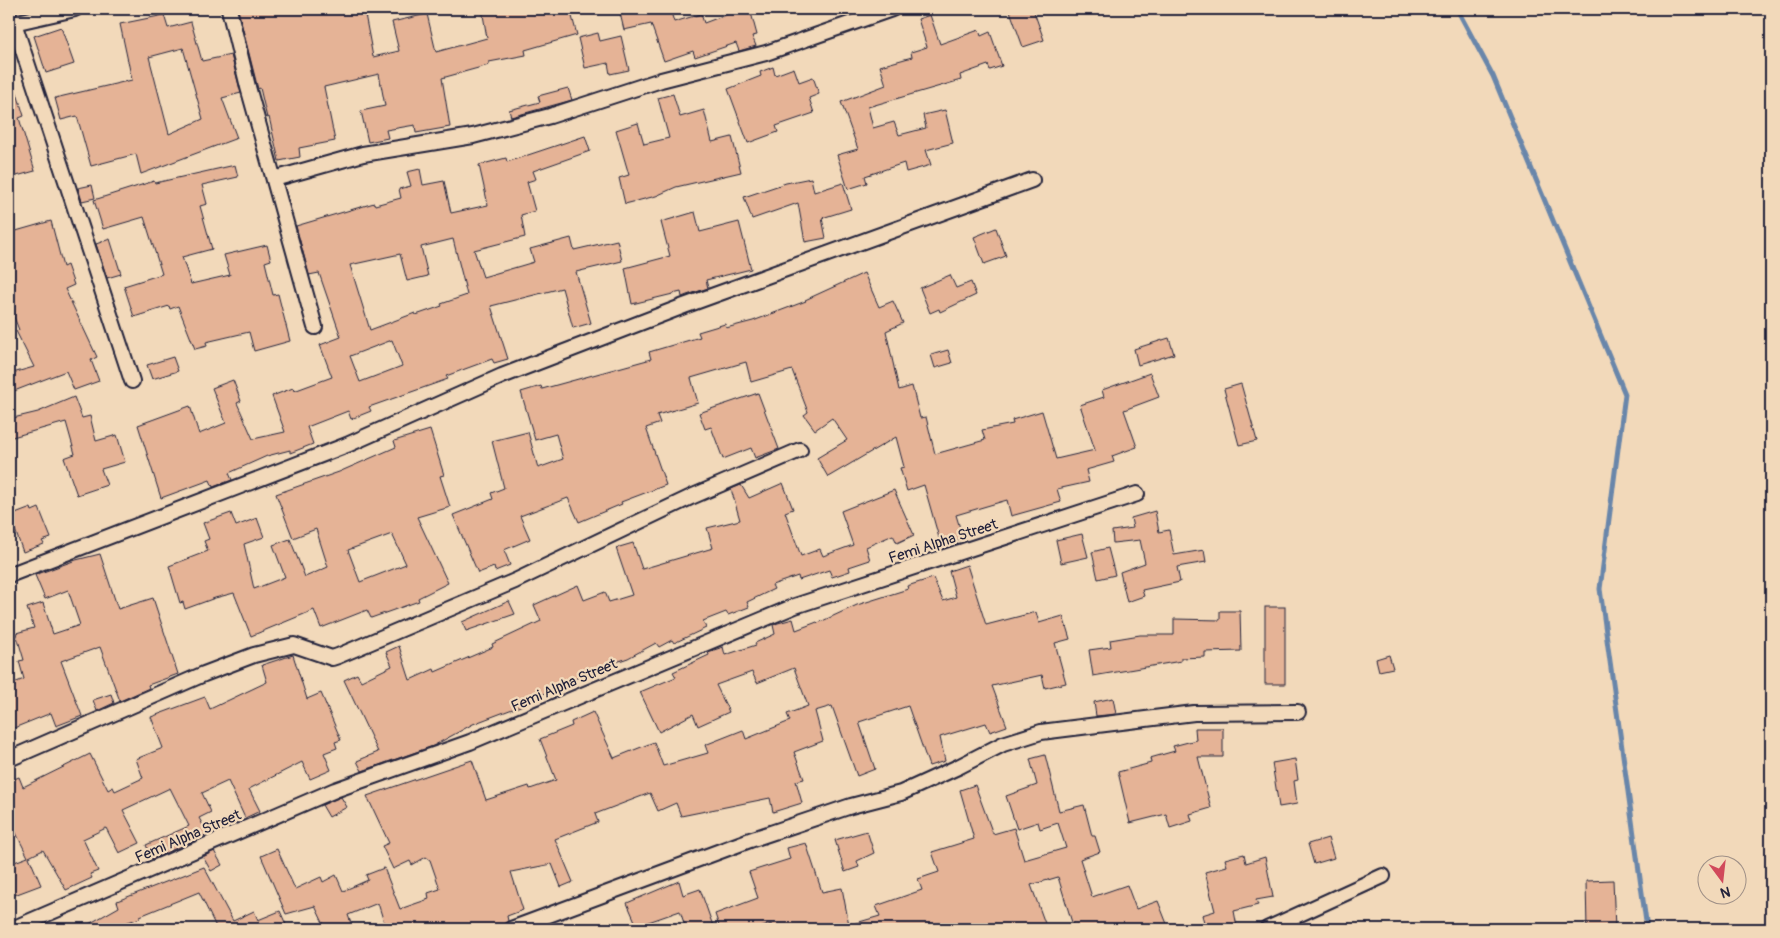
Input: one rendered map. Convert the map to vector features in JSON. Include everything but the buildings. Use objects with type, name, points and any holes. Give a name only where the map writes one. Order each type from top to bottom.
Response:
[{"type":"street","points":[[75,9],[11,24],[132,382]]},
{"type":"street","points":[[229,9],[248,87],[315,327]]},
{"type":"street","points":[[274,179],[363,154],[473,136],[550,116],[660,80],[766,54],[892,9]]},
{"type":"street","points":[[9,575],[347,445],[511,372],[684,306],[1032,180]]},
{"type":"street","points":[[9,758],[204,674],[254,655],[294,645],[332,658],[338,656],[515,581],[691,498],[800,450]]},
{"type":"street","name":"Femi Alpha Street","points":[[12,929],[336,790],[470,742],[795,606],[1137,494]]},
{"type":"street","points":[[511,929],[750,840],[851,806],[901,792],[958,767],[1002,744],[1041,732],[1194,713],[1298,712]]},
{"type":"street","points":[[1267,929],[1383,876]]},
{"type":"waterway","points":[[1457,9],[1493,76],[1625,394],[1600,589],[1647,929]]}]
